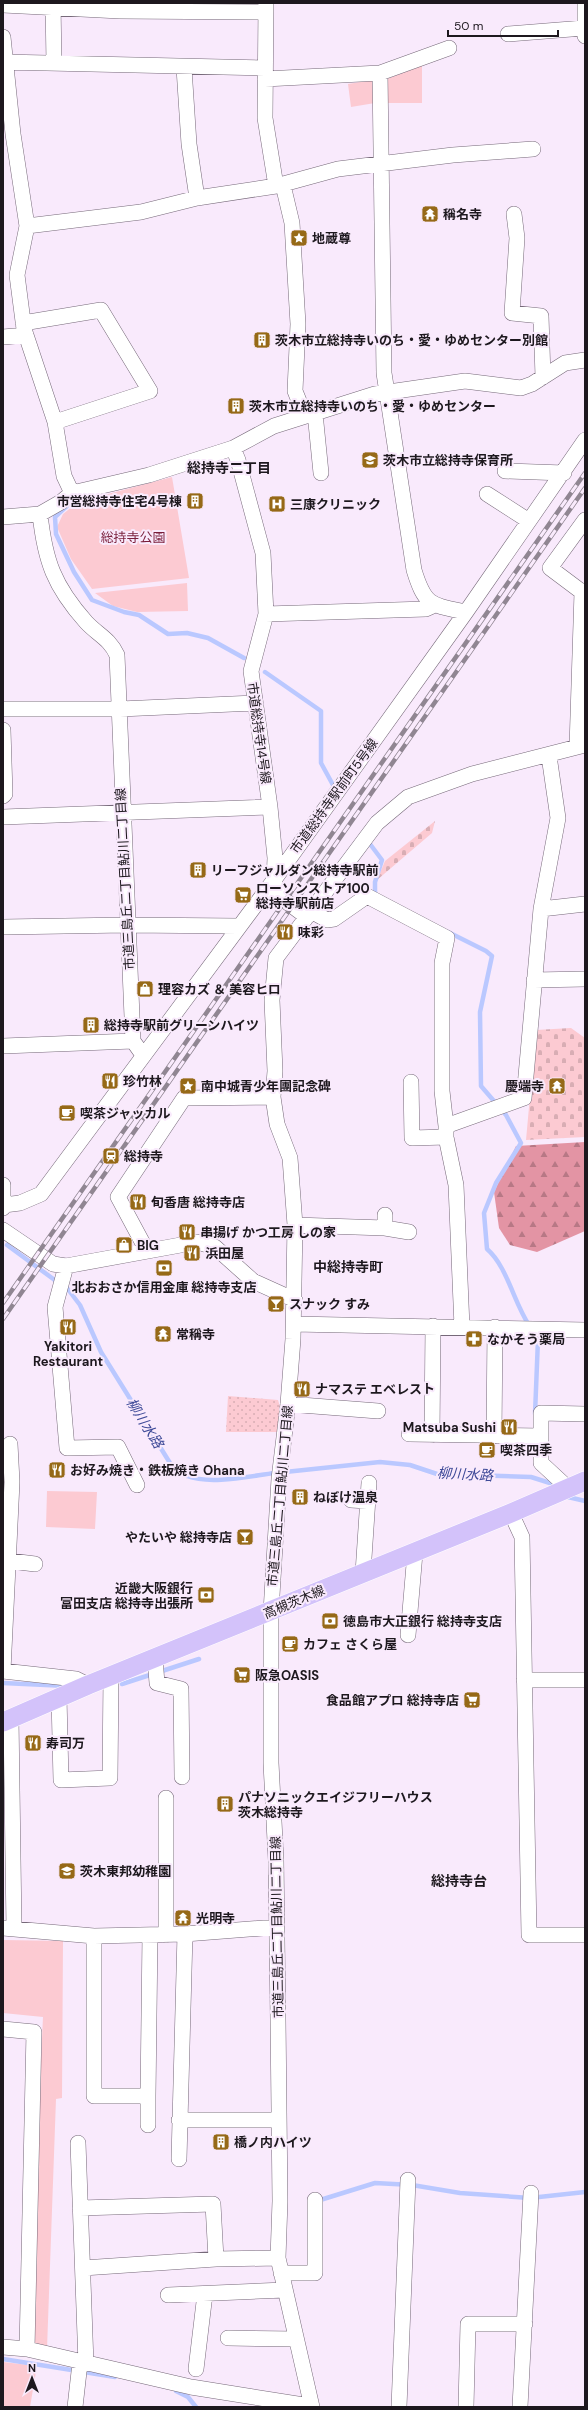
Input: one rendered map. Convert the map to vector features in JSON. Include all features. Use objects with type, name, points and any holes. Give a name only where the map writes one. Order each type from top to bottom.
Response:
[{"type":"main road","name":"高槻茨木線","points":[[7,1720],[88,1685],[271,1612],[511,1513],[576,1484]]},
{"type":"street","points":[[508,34],[585,32],[585,3]]},
{"type":"street","points":[[3,5],[53,5],[120,11],[266,8],[265,118],[280,186],[292,223],[298,324],[295,391],[310,414],[321,473]]},
{"type":"street","points":[[53,5],[54,63]]},
{"type":"street","points":[[3,37],[10,160],[27,226],[17,275],[25,329],[54,422],[64,476],[72,493]]},
{"type":"street","points":[[4,62],[184,68],[265,74],[380,73],[449,48]]},
{"type":"street","points":[[184,68],[189,144],[197,198]]},
{"type":"street","points":[[380,73],[384,373],[414,570],[420,590],[427,600],[434,604],[466,612]]},
{"type":"street","points":[[27,226],[141,212],[197,198],[280,186],[338,169],[533,149]]},
{"type":"street","points":[[514,214],[517,238],[512,313],[541,316],[543,377]]},
{"type":"street","points":[[3,337],[25,329],[101,310],[150,391],[54,422]]},
{"type":"street","points":[[3,517],[40,514],[61,502],[72,493],[149,475],[233,448],[274,426],[387,392],[465,381],[521,388],[543,377],[564,363],[585,360]]},
{"type":"street","name":"市道総持寺駅前町5号線","points":[[143,1054],[274,880],[466,612],[585,440]]},
{"type":"street","name":"市道総持寺14号線","points":[[233,448],[238,460],[263,553],[266,614],[251,671],[270,807],[275,858],[274,880]]},
{"type":"street","points":[[505,471],[564,472]]},
{"type":"street","points":[[487,494],[529,521]]},
{"type":"street","name":"市道三島丘二丁目鮎川二丁目線","points":[[40,514],[44,549],[49,566],[60,587],[86,622],[111,643],[116,655],[120,709],[126,925],[133,1041]]},
{"type":"street","points":[[581,746],[584,591],[550,568],[585,520]]},
{"type":"street","points":[[266,614],[426,609],[434,604]]},
{"type":"street","points":[[3,709],[120,709],[255,703]]},
{"type":"street","points":[[3,730],[5,794],[3,796]]},
{"type":"street","name":"市道三島丘二丁目鮎川二丁目線","points":[[311,2406],[278,2258],[280,2201],[276,1860],[271,1763],[271,1612],[279,1479],[288,1404],[294,1324],[295,1225],[290,1158],[277,1124],[273,1097],[275,1071],[272,1000],[276,958],[382,819],[408,797],[472,774],[549,756],[581,746]]},
{"type":"street","points":[[411,1082],[412,1138],[446,1132],[524,1098],[540,909],[558,818],[549,756]]},
{"type":"street","points":[[3,817],[122,814],[270,807]]},
{"type":"street","points":[[274,880],[279,896],[309,914],[327,920],[334,919],[368,896],[447,938],[442,963],[442,1092],[446,1132],[456,1185],[462,1327]]},
{"type":"street","points":[[540,909],[585,904]]},
{"type":"street","points":[[3,927],[126,925],[238,926]]},
{"type":"street","points":[[534,980],[585,980]]},
{"type":"street","points":[[3,1046],[133,1041],[143,1054],[41,1194],[20,1203],[4,1206],[3,1185]]},
{"type":"street","points":[[147,1251],[118,1196],[184,1098],[273,1097]]},
{"type":"street","points":[[295,1225],[385,1221],[409,1232]]},
{"type":"street","points":[[8,1233],[53,1264],[66,1266],[198,1242],[215,1247],[253,1281],[295,1300]]},
{"type":"street","points":[[66,1266],[55,1307],[67,1448],[118,1447],[137,1485]]},
{"type":"street","points":[[294,1324],[585,1330]]},
{"type":"street","points":[[432,1435],[433,1326]]},
{"type":"street","points":[[494,1436],[495,1328]]},
{"type":"street","points":[[288,1404],[378,1411]]},
{"type":"street","points":[[576,1484],[540,1463],[540,1413],[585,1414]]},
{"type":"street","points":[[410,1434],[540,1436]]},
{"type":"street","points":[[10,1444],[7,1501],[4,1671],[76,1679],[88,1685]]},
{"type":"street","points":[[363,1573],[369,1483]]},
{"type":"street","points":[[350,1500],[367,1501]]},
{"type":"street","points":[[511,1513],[522,1537],[529,1935],[585,1935]]},
{"type":"street","points":[[408,1635],[414,1553]]},
{"type":"street","points":[[6,1560],[35,1564]]},
{"type":"street","points":[[155,1658],[156,1683],[181,1689],[182,1777]]},
{"type":"street","points":[[59,1697],[61,1780],[110,1778],[111,1676]]},
{"type":"street","points":[[524,1680],[585,1680]]},
{"type":"street","points":[[7,1720],[8,1928],[94,1936],[166,1935],[276,1927]]},
{"type":"street","points":[[166,1798],[166,1935]]},
{"type":"street","points":[[179,2159],[185,1934]]},
{"type":"street","points":[[148,2125],[150,1935]]},
{"type":"street","points":[[94,1936],[94,2096],[148,2096]]},
{"type":"street","points":[[3,2029],[34,2032],[27,2349]]},
{"type":"street","points":[[179,2120],[278,2120]]},
{"type":"street","points":[[75,2407],[83,2364],[83,2268],[78,2143]]},
{"type":"street","points":[[399,2407],[408,2180]]},
{"type":"street","points":[[520,2407],[531,2193]]},
{"type":"street","points":[[281,2273],[315,2273],[315,2200]]},
{"type":"street","points":[[80,2208],[213,2204],[216,2259]]},
{"type":"street","points":[[83,2268],[216,2259],[278,2258]]},
{"type":"street","points":[[168,2295],[284,2290]]},
{"type":"street","points":[[196,2369],[205,2294]]},
{"type":"street","points":[[466,2407],[468,2324],[525,2324]]},
{"type":"street","points":[[228,2338],[295,2339]]},
{"type":"street","points":[[3,2347],[27,2349],[83,2364],[191,2387],[311,2406]]},
{"type":"green space","points":[[422,65],[422,103],[387,103],[387,79]]},
{"type":"green space","points":[[372,80],[375,103],[351,107],[348,84]]},
{"type":"green space","name":"総持寺公園","points":[[172,477],[189,578],[92,589],[71,559],[57,527],[63,514],[78,502]]},
{"type":"green space","points":[[187,583],[188,611],[137,612],[113,606],[95,593]]},
{"type":"green space","points":[[435,821],[432,833],[377,880],[385,861]]},
{"type":"green space","points":[[571,1028],[585,1038],[585,1137],[526,1140],[536,1030]]},
{"type":"green space","points":[[585,1142],[585,1231],[537,1252],[510,1245],[499,1228],[494,1192],[516,1146]]},
{"type":"green space","points":[[228,1396],[278,1400],[281,1410],[279,1432],[226,1432]]},
{"type":"green space","points":[[47,1491],[97,1492],[95,1529],[46,1527]]},
{"type":"green space","points":[[3,1940],[63,1941],[62,2098],[56,2099],[47,2349],[28,2341],[43,2017],[3,2013]]},
{"type":"green space","points":[[3,2362],[37,2366],[30,2407],[3,2407]]},
{"type":"waterway","points":[[67,506],[55,517],[56,534],[74,572],[92,600],[124,612],[139,615],[168,634],[187,633],[208,638],[244,658]]},
{"type":"waterway","points":[[265,672],[321,711],[321,763],[333,785]]},
{"type":"waterway","points":[[370,844],[382,860],[375,882],[375,895],[377,896]]},
{"type":"waterway","points":[[448,932],[486,951],[492,956],[480,1012],[481,1086],[506,1115],[521,1143],[496,1183],[484,1213],[487,1249],[500,1265],[529,1325]]},
{"type":"waterway","name":"柳川水路","points":[[7,1245],[56,1281]]},
{"type":"waterway","name":"柳川水路","points":[[67,1288],[80,1305],[101,1352],[170,1463],[178,1471],[187,1476],[207,1480],[231,1479],[275,1473]]},
{"type":"waterway","points":[[534,1333],[538,1339],[535,1414]]},
{"type":"waterway","name":"柳川水路","points":[[285,1472],[380,1462],[410,1465],[437,1474],[531,1477],[550,1483]]},
{"type":"waterway","name":"柳川水路","points":[[568,1497],[585,1501]]},
{"type":"waterway","points":[[122,1684],[199,1659]]},
{"type":"waterway","points":[[3,1683],[67,1686]]},
{"type":"waterway","points":[[317,2201],[375,2183],[412,2185],[460,2193],[530,2198],[585,2192]]},
{"type":"waterway","points":[[3,2359],[115,2377]]},
{"type":"waterway","points":[[176,2391],[188,2397],[196,2407]]},
{"type":"railway","points":[[3,1303],[585,473]]},
{"type":"railway","points":[[3,1319],[585,488]]},
{"type":"place","name":"稱名寺","points":[[430,214]]},
{"type":"place","name":"地蔵尊","points":[[299,238]]},
{"type":"place","name":"茨木市立総持寺いのち・愛・ゆめセンター別館","points":[[262,340]]},
{"type":"place","name":"茨木市立総持寺いのち・愛・ゆめセンター","points":[[236,406]]},
{"type":"place","name":"茨木市立総持寺保育所","points":[[370,460]]},
{"type":"place","name":"市営総持寺住宅4号棟","points":[[195,501]]},
{"type":"place","name":"三康クリニック","points":[[277,504]]},
{"type":"place","name":"リーフジャルダン総持寺駅前","points":[[198,870]]},
{"type":"place","name":"ローソンストア100 総持寺駅前店","points":[[243,895]]},
{"type":"place","name":"味彩","points":[[285,932]]},
{"type":"place","name":"理容カズ ＆ 美容ヒロ","points":[[145,989]]},
{"type":"place","name":"総持寺駅前グリーンハイツ","points":[[91,1025]]},
{"type":"place","name":"珍竹林","points":[[110,1081]]},
{"type":"place","name":"南中城青少年團記念碑","points":[[188,1086]]},
{"type":"place","name":"慶端寺","points":[[557,1086]]},
{"type":"place","name":"喫茶ジャッカル","points":[[67,1113]]},
{"type":"place","name":"総持寺","points":[[111,1156]]},
{"type":"place","name":"旬香唐 総持寺店","points":[[138,1202]]},
{"type":"place","name":"串揚げ かつ工房 しの家","points":[[187,1232]]},
{"type":"place","name":"BIG","points":[[124,1245]]},
{"type":"place","name":"浜田屋","points":[[192,1253]]},
{"type":"place","name":"北おおさか信用金庫 総持寺支店","points":[[164,1268]]},
{"type":"place","name":"スナック すみ","points":[[276,1304]]},
{"type":"place","name":"Yakitori Restaurant","points":[[68,1327]]},
{"type":"place","name":"常稱寺","points":[[163,1334]]},
{"type":"place","name":"なかそう薬局","points":[[474,1339]]},
{"type":"place","name":"ナマステ エベレスト","points":[[302,1389]]},
{"type":"place","name":"Matsuba Sushi","points":[[509,1427]]},
{"type":"place","name":"喫茶四季","points":[[487,1450]]},
{"type":"place","name":"お好み焼き・鉄板焼き Ohana","points":[[57,1470]]},
{"type":"place","name":"ねぼけ温泉","points":[[300,1497]]},
{"type":"place","name":"やたいや 総持寺店","points":[[245,1537]]},
{"type":"place","name":"近畿大阪銀行 富田支店 総持寺出張所","points":[[206,1595]]},
{"type":"place","name":"徳島市大正銀行 総持寺支店","points":[[330,1621]]},
{"type":"place","name":"カフェ さくら屋","points":[[290,1644]]},
{"type":"place","name":"阪急OASIS","points":[[242,1675]]},
{"type":"place","name":"食品館アプロ 総持寺店","points":[[472,1700]]},
{"type":"place","name":"寿司万","points":[[33,1743]]},
{"type":"place","name":"パナソニックエイジフリーハウス 茨木総持寺","points":[[225,1804]]},
{"type":"place","name":"茨木東邦幼稚園","points":[[67,1871]]},
{"type":"place","name":"光明寺","points":[[183,1918]]},
{"type":"place","name":"橋ノ内ハイツ","points":[[221,2142]]},
{"type":"district","name":"総持寺二丁目","points":[[229,468]]},
{"type":"district","name":"中総持寺町","points":[[348,1267]]},
{"type":"district","name":"総持寺台","points":[[459,1881]]}]
